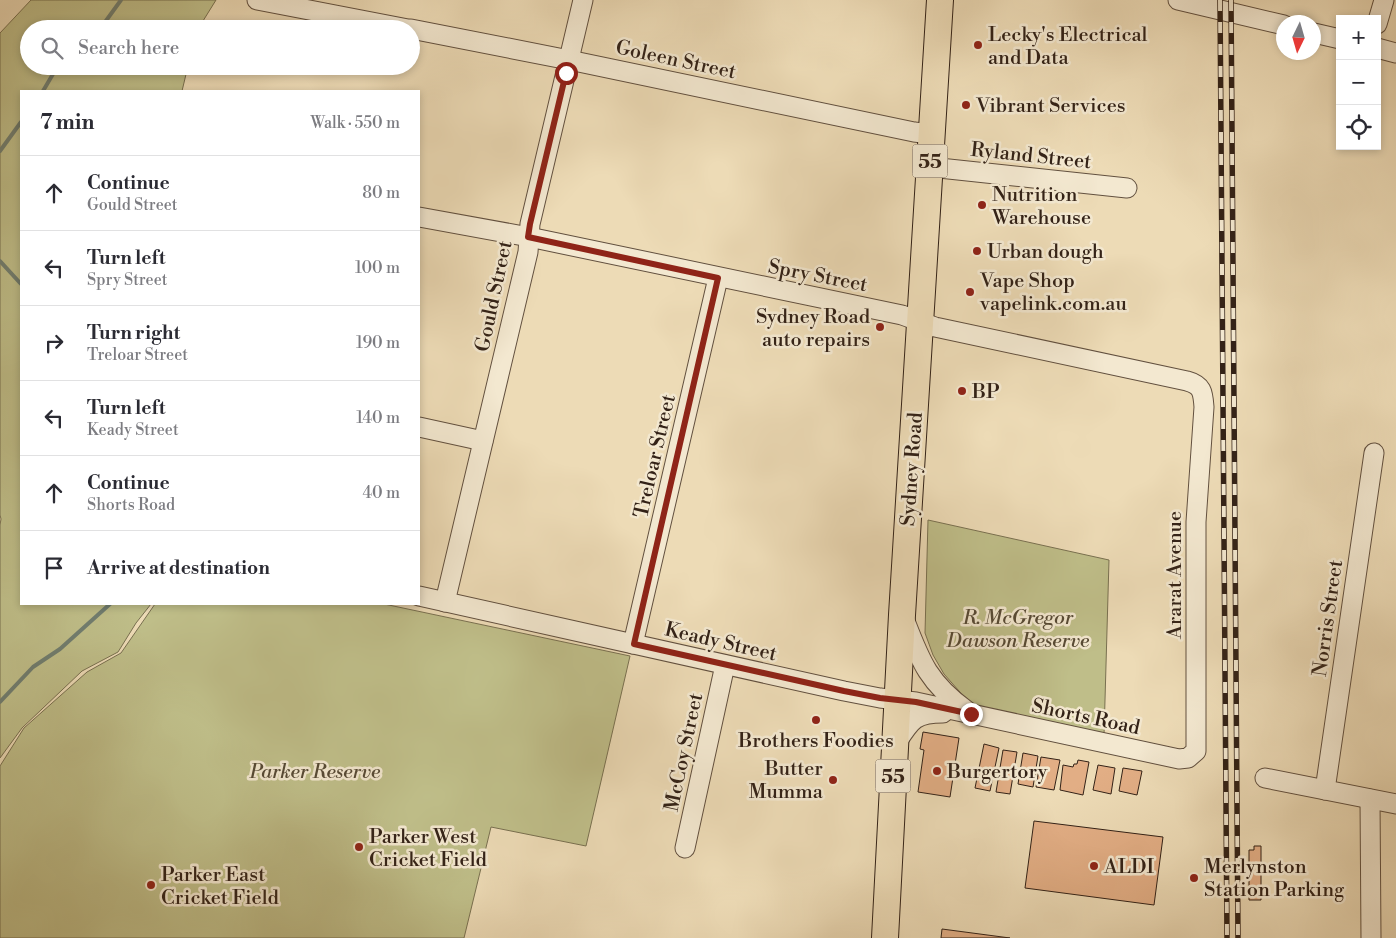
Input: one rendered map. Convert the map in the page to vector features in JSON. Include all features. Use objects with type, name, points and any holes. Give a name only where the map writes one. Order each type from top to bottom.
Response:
[{"type":"highway","name":"Sydney Road","points":[[884,938],[940,0]]},
{"type":"street","name":"Goleen Street","points":[[258,0],[363,20]]},
{"type":"street","name":"Gould Street","points":[[445,602],[528,252],[530,224],[583,0]]},
{"type":"street","points":[[1178,0],[1276,23]]},
{"type":"street","points":[[1380,15],[1384,0]]},
{"type":"street","name":"Goleen Street","points":[[420,31],[914,132],[932,134]]},
{"type":"street","points":[[1321,34],[1336,38]]},
{"type":"street","points":[[1381,49],[1396,53]]},
{"type":"street","name":"Ryland Street","points":[[930,167],[1127,188]]},
{"type":"street","name":"Spry Street","points":[[420,217],[528,237],[902,315],[934,326],[1194,383],[1203,392]]},
{"type":"street","name":"Treloar Street","points":[[634,644],[718,278]]},
{"type":"street","name":"Ararat Avenue","points":[[1192,756],[1197,747],[1196,522],[1204,407],[1203,392]]},
{"type":"street","points":[[420,426],[483,441]]},
{"type":"street","name":"Norris Street","points":[[1325,790],[1374,453]]},
{"type":"street","name":"Keady Street","points":[[420,596],[844,691],[898,700]]},
{"type":"street","name":"Shorts Road","points":[[902,615],[924,667],[934,682],[965,713]]},
{"type":"street","name":"McCoy Street","points":[[685,848],[725,665]]},
{"type":"street","name":"Shorts Road","points":[[898,700],[916,702],[1179,759],[1192,756]]},
{"type":"street","name":"Shorts Road","points":[[895,746],[909,723],[916,717],[932,713],[965,713]]},
{"type":"street","points":[[1264,778],[1396,804]]},
{"type":"street","points":[[1370,799],[1371,938]]},
{"type":"green space","points":[[31,0],[216,0],[204,20],[20,20],[20,75],[186,75],[182,90],[20,90],[20,605],[150,605],[136,623],[118,652],[82,671],[22,728],[0,758],[1,519],[0,33]]},
{"type":"green space","name":"R. McGregor Dawson Reserve","points":[[928,520],[1109,560],[1104,735],[981,707],[967,700],[944,674],[933,655],[925,633]]},
{"type":"green space","name":"Parker Reserve","points":[[154,605],[389,605],[630,656],[586,846],[491,827],[464,938],[0,938],[0,766],[24,728],[87,672],[121,653]]},
{"type":"building","name":"Burgertory","points":[[923,732],[959,738],[950,797],[918,792],[924,750],[920,749]]},
{"type":"building","points":[[984,744],[999,748],[990,791],[975,788]]},
{"type":"building","points":[[1003,750],[1017,752],[1010,794],[996,792]]},
{"type":"building","points":[[1023,753],[1038,756],[1033,787],[1018,784]]},
{"type":"building","points":[[1041,757],[1060,760],[1054,790],[1036,787]]},
{"type":"building","points":[[1078,760],[1089,762],[1083,795],[1060,790],[1063,765],[1073,767],[1074,764],[1077,764]]},
{"type":"building","points":[[1098,765],[1115,768],[1111,794],[1093,790]]},
{"type":"building","points":[[1123,768],[1142,771],[1137,795],[1119,791]]},
{"type":"building","name":"ALDI","points":[[1034,821],[1163,837],[1154,905],[1025,888]]},
{"type":"building","points":[[1254,846],[1261,846],[1261,900],[1249,900],[1249,850],[1254,850]]},
{"type":"building","points":[[942,929],[1010,938],[941,938]]},
{"type":"waterway","points":[[107,20],[121,0]]},
{"type":"waterway","points":[[44,90],[52,75]]},
{"type":"waterway","points":[[0,151],[20,123]]},
{"type":"waterway","points":[[0,261],[20,283]]},
{"type":"waterway","points":[[0,702],[33,667],[60,649],[109,605]]},
{"type":"railway","points":[[1220,0],[1227,938]]},
{"type":"railway","points":[[1231,0],[1238,938]]},
{"type":"place","name":"Lecky's Electrical and Data","points":[[978,45]]},
{"type":"place","name":"Vibrant Services","points":[[966,105]]},
{"type":"place","name":"Nutrition Warehouse","points":[[982,205]]},
{"type":"place","name":"Urban dough","points":[[977,251]]},
{"type":"place","name":"Vape Shop vapelink.com.au","points":[[970,292]]},
{"type":"place","name":"Sydney Road auto repairs","points":[[880,327]]},
{"type":"place","name":"BP","points":[[962,391]]},
{"type":"place","name":"Brothers Foodies","points":[[816,720]]},
{"type":"place","name":"Burgertory","points":[[937,771]]},
{"type":"place","name":"Butter Mumma","points":[[833,780]]},
{"type":"place","name":"Parker West Cricket Field","points":[[359,847]]},
{"type":"place","name":"ALDI","points":[[1094,866]]},
{"type":"place","name":"Merlynston Station Parking","points":[[1194,878]]},
{"type":"place","name":"Parker East Cricket Field","points":[[151,885]]},
{"type":"route","points":[[566,73],[528,237],[718,278],[634,644],[844,691],[916,702],[971,714]]}]
